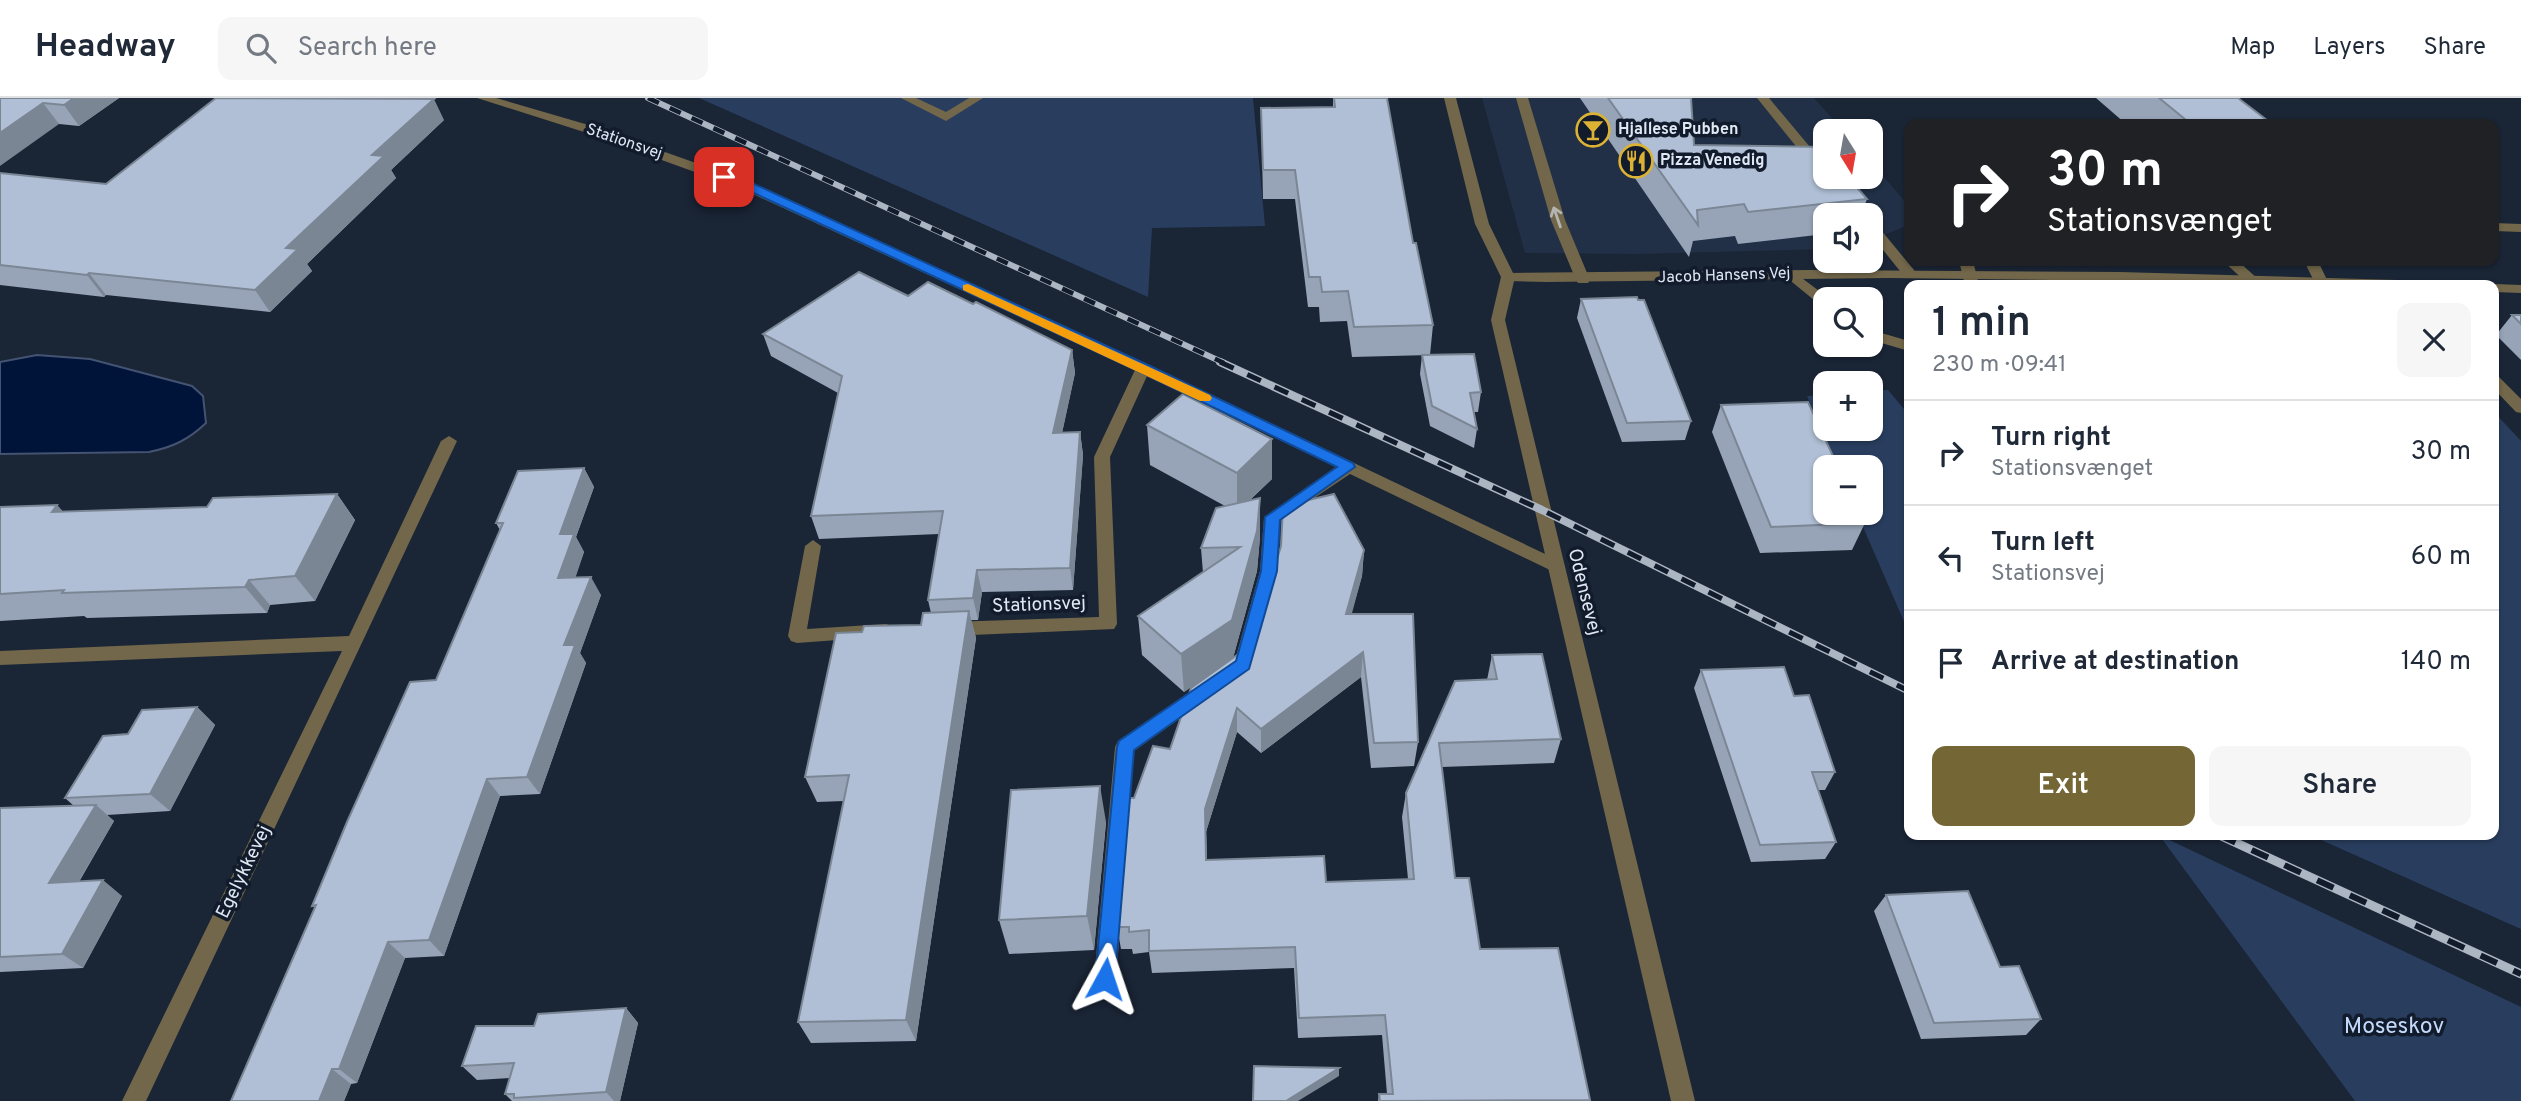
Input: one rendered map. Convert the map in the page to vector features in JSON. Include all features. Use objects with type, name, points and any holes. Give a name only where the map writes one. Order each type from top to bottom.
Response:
[{"type":"street","name":"Stationsvej","points":[[483,98],[589,129],[747,186],[1143,368],[1556,566]]},
{"type":"street","points":[[906,98],[946,117],[977,98]]},
{"type":"street","points":[[1450,98],[1482,224],[1507,277]]},
{"type":"street","points":[[1522,98],[1558,220],[1583,280]]},
{"type":"street","points":[[1763,98],[1813,158]]},
{"type":"street","points":[[2499,228],[2521,228]]},
{"type":"street","points":[[1883,243],[1909,274]]},
{"type":"street","points":[[2236,266],[2252,280]]},
{"type":"street","name":"Jacob Hansens Vej","points":[[1507,277],[1583,280],[1791,274],[1969,273],[2252,280]]},
{"type":"street","points":[[1791,274],[1813,292]]},
{"type":"street","name":"Odensevej","points":[[1507,277],[1498,320],[1683,1101]]},
{"type":"street","points":[[2499,288],[2521,289]]},
{"type":"street","points":[[1883,338],[1904,345]]},
{"type":"street","name":"Stationsvej","points":[[930,630],[1108,624],[1102,457],[1143,368]]},
{"type":"street","points":[[2499,385],[2521,408]]},
{"type":"street","name":"Egelykkevej","points":[[134,1101],[355,643],[449,441]]},
{"type":"street","points":[[1105,979],[1125,747],[1243,664],[1269,571],[1272,517],[1348,467]]},
{"type":"street","points":[[813,546],[797,636],[903,631]]},
{"type":"street","points":[[0,658],[355,643]]},
{"type":"shaded area","points":[[1482,98],[1814,98],[1833,119],[1813,119],[1813,189],[1883,189],[1883,176],[1904,200],[1904,227],[1883,235],[1883,203],[1813,203],[1813,249],[1637,254],[1525,253]]},
{"type":"shaded area","points":[[37,355],[90,359],[192,386],[203,396],[206,423],[180,442],[149,452],[0,454],[0,362]]},
{"type":"green space","points":[[699,98],[1253,98],[1265,226],[1152,228],[1148,297]]},
{"type":"green space","points":[[1883,390],[1888,390],[1904,409],[1904,621],[1862,525],[1883,525],[1883,455],[1832,455],[1826,441],[1883,441]]},
{"type":"green space","points":[[1807,396],[1813,396],[1813,410]]},
{"type":"green space","points":[[2499,417],[2521,441],[2521,929],[2321,840],[2499,840]]},
{"type":"green space","name":"Moseskov","points":[[2163,840],[2170,840],[2521,1007],[2521,1101],[2355,1101]]},
{"type":"building","points":[[0,98],[74,98],[64,105],[43,103],[0,133]]},
{"type":"building","points":[[216,98],[434,99],[372,155],[384,156],[286,248],[298,249],[255,290],[0,265],[0,173],[106,184]]},
{"type":"building","points":[[1334,98],[1387,98],[1413,243],[1416,243],[1433,325],[1354,327],[1348,291],[1322,292],[1320,277],[1309,277],[1295,170],[1263,170],[1261,108],[1335,107]]},
{"type":"building","points":[[1608,98],[1691,98],[1694,145],[1813,147],[1813,189],[1858,189],[1867,199],[1748,212],[1744,204],[1697,210],[1698,225]]},
{"type":"building","points":[[2159,98],[2238,98],[2265,119],[2185,119]]},
{"type":"building","points":[[859,272],[908,296],[928,282],[973,304],[976,302],[1072,350],[1053,433],[1080,432],[1070,568],[977,570],[973,598],[928,600],[943,511],[811,516],[842,376],[763,334]]},
{"type":"building","points":[[1637,297],[1638,300],[1644,300],[1691,421],[1627,423],[1581,299]]},
{"type":"building","points":[[2512,315],[2521,315],[2521,324]]},
{"type":"building","points":[[1474,354],[1481,392],[1470,393],[1477,429],[1432,406],[1422,355]]},
{"type":"building","points":[[1183,394],[1272,439],[1237,473],[1147,425]]},
{"type":"building","points":[[1808,402],[1813,413],[1813,441],[1826,441],[1832,455],[1813,455],[1813,525],[1818,525],[1771,527],[1721,405]]},
{"type":"building","points":[[584,468],[560,534],[574,534],[558,578],[591,577],[564,645],[575,645],[527,777],[487,779],[429,940],[388,942],[339,1069],[332,1069],[319,1101],[231,1101],[316,905],[312,906],[347,822],[410,682],[436,680],[503,523],[496,523],[518,471]]},
{"type":"building","points":[[337,494],[295,576],[249,580],[245,587],[62,593],[64,590],[0,594],[0,507],[57,505],[52,512],[207,507],[213,498]]},
{"type":"building","points":[[1334,494],[1364,550],[1346,614],[1413,614],[1418,742],[1374,743],[1363,652],[1261,729],[1237,708],[1205,809],[1206,860],[1324,856],[1326,882],[1414,879],[1406,793],[1455,681],[1497,679],[1492,655],[1542,654],[1561,739],[1439,743],[1455,878],[1469,878],[1480,949],[1558,948],[1590,1100],[1380,1101],[1379,1094],[1393,1094],[1385,1015],[1299,1018],[1295,947],[1149,951],[1149,930],[1129,932],[1129,927],[1117,927],[1128,798],[1134,798],[1153,746],[1170,749],[1191,688],[1251,645],[1281,546],[1283,506]]},
{"type":"building","points":[[1260,498],[1257,531],[1232,620],[1181,654],[1138,616],[1240,547],[1201,548],[1216,508]]},
{"type":"building","points":[[969,611],[906,1020],[798,1022],[849,775],[805,777],[836,633],[862,632],[864,626],[921,625],[923,613]]},
{"type":"building","points":[[1784,667],[1794,696],[1809,695],[1835,772],[1812,772],[1836,842],[1760,845],[1701,670]]},
{"type":"building","points":[[197,707],[150,794],[65,798],[103,736],[128,734],[142,710]]},
{"type":"building","points":[[1100,786],[1087,916],[999,920],[1011,790]]},
{"type":"building","points":[[96,805],[49,883],[103,880],[62,954],[0,957],[0,808]]},
{"type":"building","points":[[1968,891],[2000,967],[2019,966],[2041,1019],[1934,1023],[1886,895]]},
{"type":"building","points":[[626,1008],[606,1092],[514,1098],[514,1094],[505,1094],[514,1063],[462,1066],[476,1026],[534,1026],[538,1014]]},
{"type":"building","points":[[1254,1066],[1339,1068],[1286,1101],[1253,1101]]},
{"type":"railway","points":[[648,98],[1224,363]]},
{"type":"railway","points":[[1220,362],[1542,510],[1904,689]]},
{"type":"railway","points":[[2230,840],[2521,974]]},
{"type":"slow traffic","points":[[968,288],[1205,398]]},
{"type":"place","name":"Hjallese Pubben","points":[[1593,130]]},
{"type":"place","name":"Pizza Venedig","points":[[1636,161]]},
{"type":"route","points":[[724,177],[1143,368],[1348,467],[1272,517],[1269,571],[1243,664],[1125,747],[1105,979]]}]
